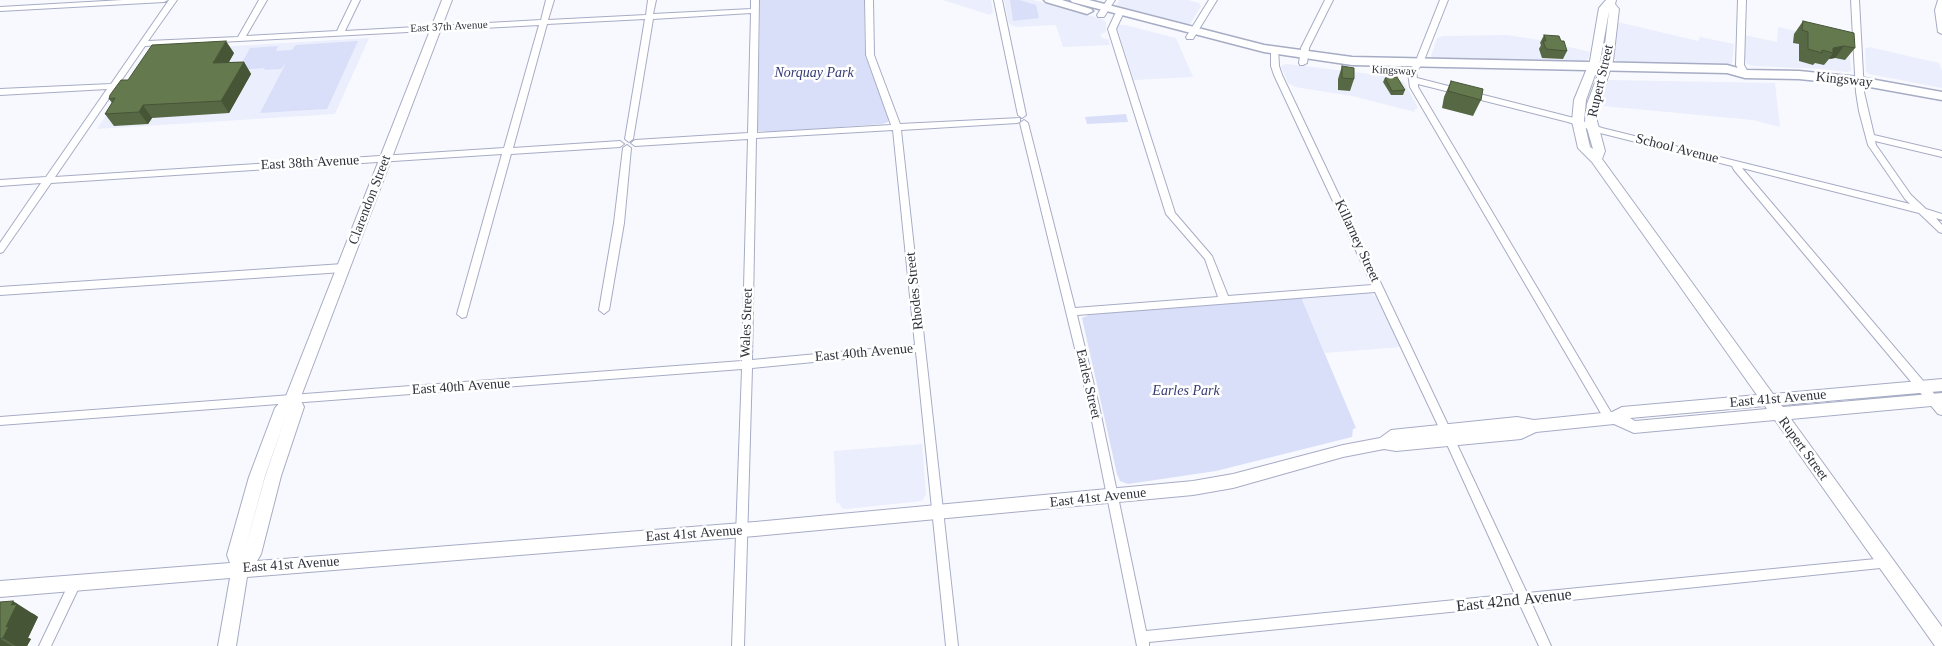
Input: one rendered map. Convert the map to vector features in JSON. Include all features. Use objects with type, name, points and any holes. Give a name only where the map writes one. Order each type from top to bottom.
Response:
[{"type":"main road","name":"Kingsway","points":[[1050,0],[1106,8]]},
{"type":"main road","name":"Kingsway","points":[[1076,0],[1106,8],[1118,15],[1275,54],[1304,59],[1352,61],[1415,72],[1590,71],[1732,78],[1745,74],[1799,75],[1859,80],[1942,96]]},
{"type":"street","points":[[0,8],[164,0]]},
{"type":"street","points":[[0,250],[173,0]]},
{"type":"street","points":[[240,39],[263,0]]},
{"type":"street","points":[[340,33],[356,0]]},
{"type":"street","name":"Clarendon Street","points":[[227,646],[240,569],[253,554],[273,476],[297,408],[292,400],[447,0]]},
{"type":"street","points":[[462,314],[550,0]]},
{"type":"street","points":[[604,310],[619,223],[628,144],[652,0]]},
{"type":"street","name":"Wales Street","points":[[738,646],[755,0]]},
{"type":"street","name":"Rhodes Street","points":[[869,0],[870,55],[897,127],[952,646]]},
{"type":"street","name":"Earles Street","points":[[998,0],[1021,119],[1094,406],[1142,642]]},
{"type":"street","points":[[1192,34],[1213,0]]},
{"type":"street","points":[[1304,59],[1305,48],[1329,0]]},
{"type":"street","points":[[1444,0],[1415,72],[1414,87],[1613,419]]},
{"type":"street","points":[[1742,0],[1740,65],[1745,74]]},
{"type":"street","points":[[1855,0],[1859,80],[1863,111],[1872,146],[1908,197],[1942,230]]},
{"type":"street","points":[[1942,0],[1939,10],[1942,32]]},
{"type":"street","name":"Rupert Street","points":[[1596,158],[1599,151],[1592,127],[1593,104],[1604,72],[1614,9],[1611,2],[1604,8],[1590,71],[1580,100],[1578,122],[1584,148],[1596,158],[1942,641]]},
{"type":"street","name":"East 37th Avenue","points":[[142,44],[755,11]]},
{"type":"street","points":[[1118,15],[1112,29],[1113,35],[1171,214],[1209,258],[1224,300]]},
{"type":"street","name":"Killarney Street","points":[[1275,54],[1275,66],[1278,75],[1448,435],[1545,646]]},
{"type":"street","name":"School Avenue","points":[[1415,72],[1592,127],[1942,217]]},
{"type":"street","points":[[0,92],[112,86]]},
{"type":"street","name":"East 38th Avenue","points":[[0,182],[1021,119]]},
{"type":"street","points":[[1870,137],[1942,154]]},
{"type":"street","points":[[1736,164],[1737,168],[1921,386],[1939,404]]},
{"type":"street","points":[[0,291],[343,268]]},
{"type":"street","points":[[1071,312],[1378,288]]},
{"type":"street","name":"East 40th Avenue","points":[[0,421],[292,400],[746,364],[921,348]]},
{"type":"street","name":"East 41st Avenue","points":[[1613,419],[1622,413],[1942,385]]},
{"type":"street","name":"East 41st Avenue","points":[[0,589],[742,530],[1193,488],[1217,484],[1384,443],[1396,445],[1448,435],[1521,433],[1534,426],[1613,419],[1634,427],[1778,414],[1939,404]]},
{"type":"street","name":"East 42nd Avenue","points":[[1142,642],[1886,563]]},
{"type":"street","points":[[45,646],[74,583]]},
{"type":"shaded area","points":[[943,0],[991,0],[993,12],[990,15]]},
{"type":"shaded area","points":[[1004,0],[1033,0],[1102,19],[1106,22],[1106,32],[1101,34],[1102,38],[1108,39],[1110,45],[1063,47],[1056,25],[1016,27],[1009,24]]},
{"type":"shaded area","points":[[1119,0],[1188,0],[1199,3],[1201,6],[1190,24],[1187,25],[1119,8],[1116,6]]},
{"type":"shaded area","points":[[1618,22],[1698,41],[1700,37],[1734,44],[1732,63],[1729,65],[1618,62],[1612,56]]},
{"type":"shaded area","points":[[1119,25],[1176,38],[1193,77],[1134,80],[1117,28]]},
{"type":"shaded area","points":[[1778,27],[1846,42],[1849,46],[1851,71],[1754,66],[1747,64],[1744,55],[1744,35],[1777,42]]},
{"type":"shaded area","points":[[1507,35],[1540,40],[1590,52],[1588,59],[1583,62],[1436,60],[1431,56],[1437,38],[1444,36]]},
{"type":"shaded area","points":[[369,38],[335,114],[97,129],[149,51]]},
{"type":"shaded area","points":[[1869,47],[1939,63],[1942,71],[1942,88],[1869,74],[1866,71],[1865,49]]},
{"type":"shaded area","points":[[1287,64],[1379,75],[1400,80],[1404,82],[1418,108],[1414,110],[1415,112],[1352,96],[1295,87],[1288,83],[1281,67]]},
{"type":"shaded area","points":[[1607,80],[1775,83],[1780,127],[1753,120],[1603,106],[1604,104],[1600,101]]},
{"type":"shaded area","points":[[1369,292],[1377,298],[1401,347],[1325,353],[1301,297]]},
{"type":"shaded area","points":[[922,444],[926,494],[922,501],[846,509],[842,508],[839,503],[836,503],[834,451]]},
{"type":"green space","name":"Norquay Park","points":[[760,0],[864,0],[865,55],[889,119],[888,122],[773,132],[757,131]]},
{"type":"green space","points":[[1010,0],[1019,0],[1036,5],[1039,18],[1013,21]]},
{"type":"green space","points":[[358,41],[327,109],[260,113],[286,63],[281,69],[238,70],[250,48],[278,46],[276,51],[292,50],[296,45]]},
{"type":"green space","points":[[1126,114],[1128,122],[1087,124],[1085,117]]},
{"type":"green space","name":"Earles Park","points":[[1301,297],[1356,428],[1353,429],[1352,437],[1216,471],[1128,484],[1120,481],[1082,318],[1091,314]]},
{"type":"building","points":[[1803,21],[1854,33],[1855,48],[1844,46],[1833,48],[1833,53],[1822,50],[1822,53],[1808,49],[1808,32],[1802,30]]},
{"type":"building","points":[[1544,35],[1559,36],[1561,41],[1564,41],[1567,51],[1546,49],[1543,41],[1546,41]]},
{"type":"building","points":[[226,41],[213,63],[244,62],[221,101],[143,105],[139,112],[105,114],[115,98],[109,99],[110,95],[121,80],[128,80],[152,45]]},
{"type":"building","points":[[1342,66],[1354,68],[1354,79],[1342,78]]},
{"type":"building","points":[[1397,77],[1405,90],[1392,91],[1385,78]]},
{"type":"building","points":[[1451,81],[1483,89],[1481,100],[1448,91]]},
{"type":"building","points":[[13,601],[11,605],[17,604],[6,627],[9,626],[3,638],[0,639],[0,602]]}]
